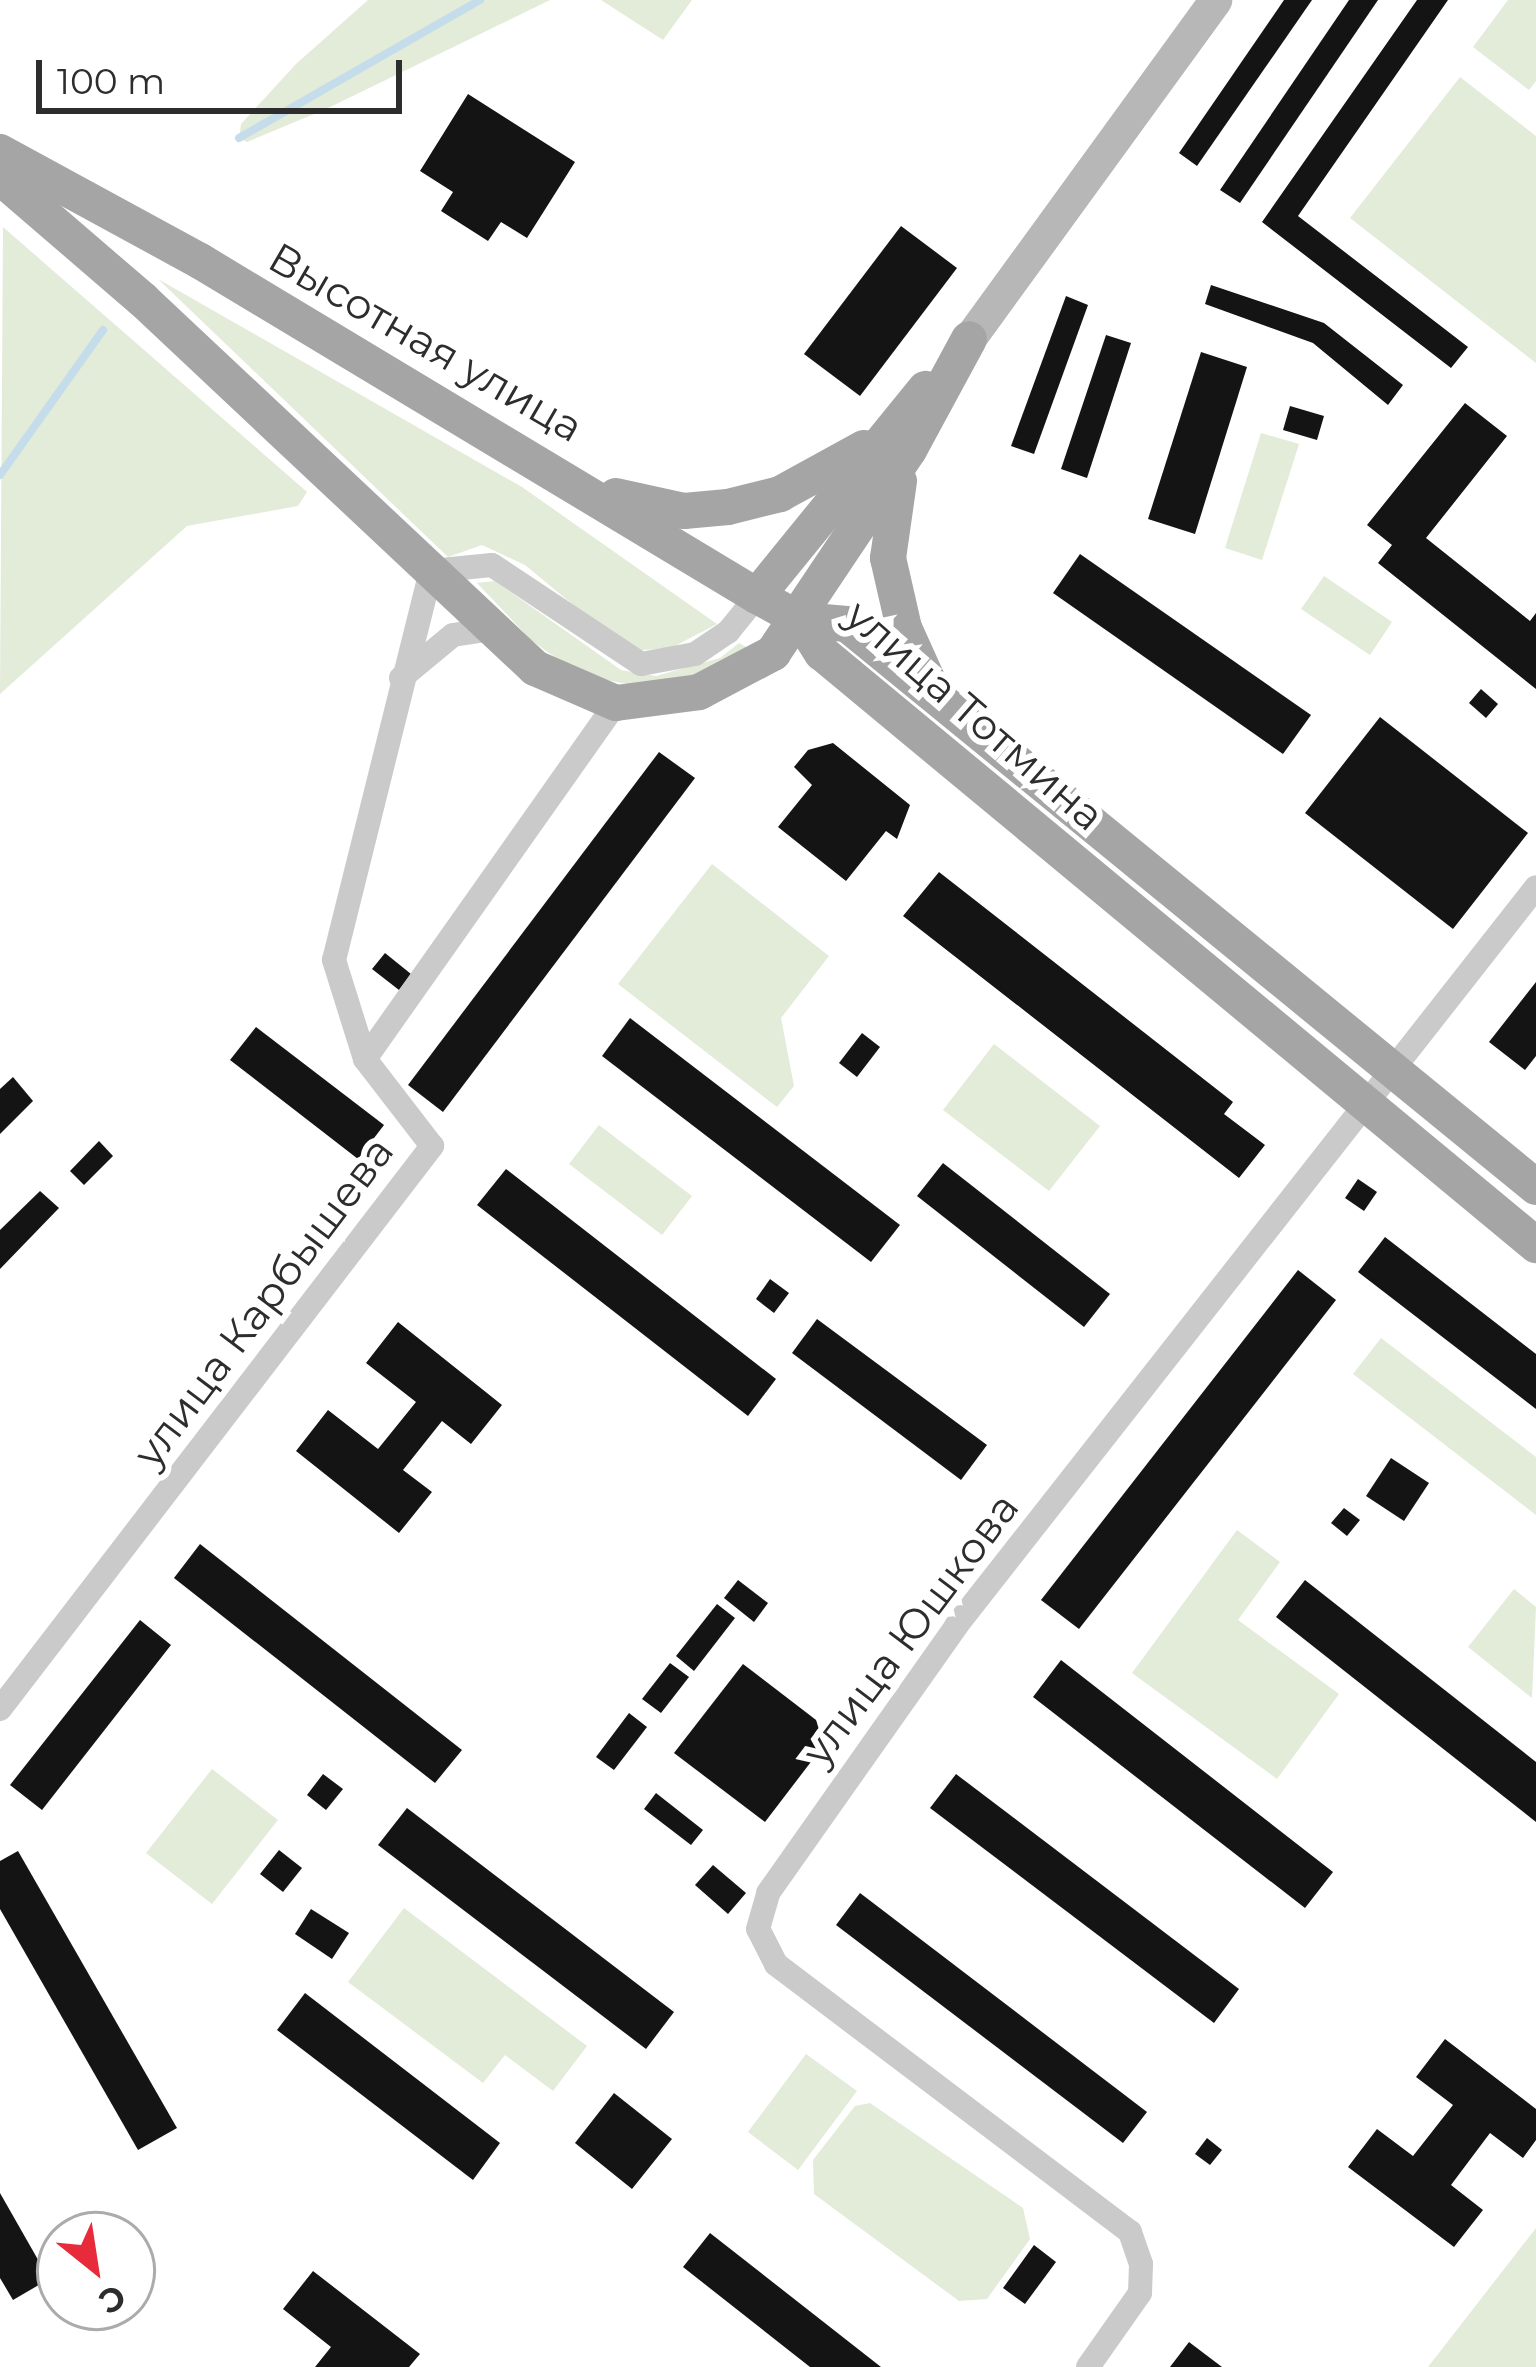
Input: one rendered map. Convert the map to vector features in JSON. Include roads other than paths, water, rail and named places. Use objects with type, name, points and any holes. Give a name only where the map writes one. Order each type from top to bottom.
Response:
[{"type":"main road","points":[[0,177],[491,629],[555,682],[616,703],[699,692],[738,676],[773,653],[800,620],[896,444],[1214,0]]},
{"type":"main road","name":"Высотная улица","points":[[0,152],[592,491],[800,620]]},
{"type":"main road","points":[[592,491],[684,511],[728,507],[780,494],[896,444]]},
{"type":"main road","points":[[757,596],[896,444]]},
{"type":"main road","points":[[896,444],[888,559],[904,628],[930,684]]},
{"type":"main road","name":"улица Тотмина","points":[[800,620],[847,624],[930,684],[1536,1187]]},
{"type":"main road","name":"улица Тотмина","points":[[800,620],[822,653],[1536,1245]]},
{"type":"street","points":[[365,1058],[334,960],[431,571],[492,565],[641,664],[695,654],[728,632],[757,596]]},
{"type":"street","points":[[401,678],[453,635],[491,629]]},
{"type":"street","points":[[365,1058],[616,703]]},
{"type":"street","name":"улица Юшкова","points":[[1088,2367],[1140,2293],[1141,2264],[1130,2232],[776,1964],[758,1929],[768,1893],[904,1695],[1363,1100],[1536,887]]},
{"type":"street","name":"улица Карбышева","points":[[0,1709],[432,1145],[365,1058]]},
{"type":"waterway","points":[[239,138],[480,0]]},
{"type":"waterway","points":[[0,475],[103,330]]}]
